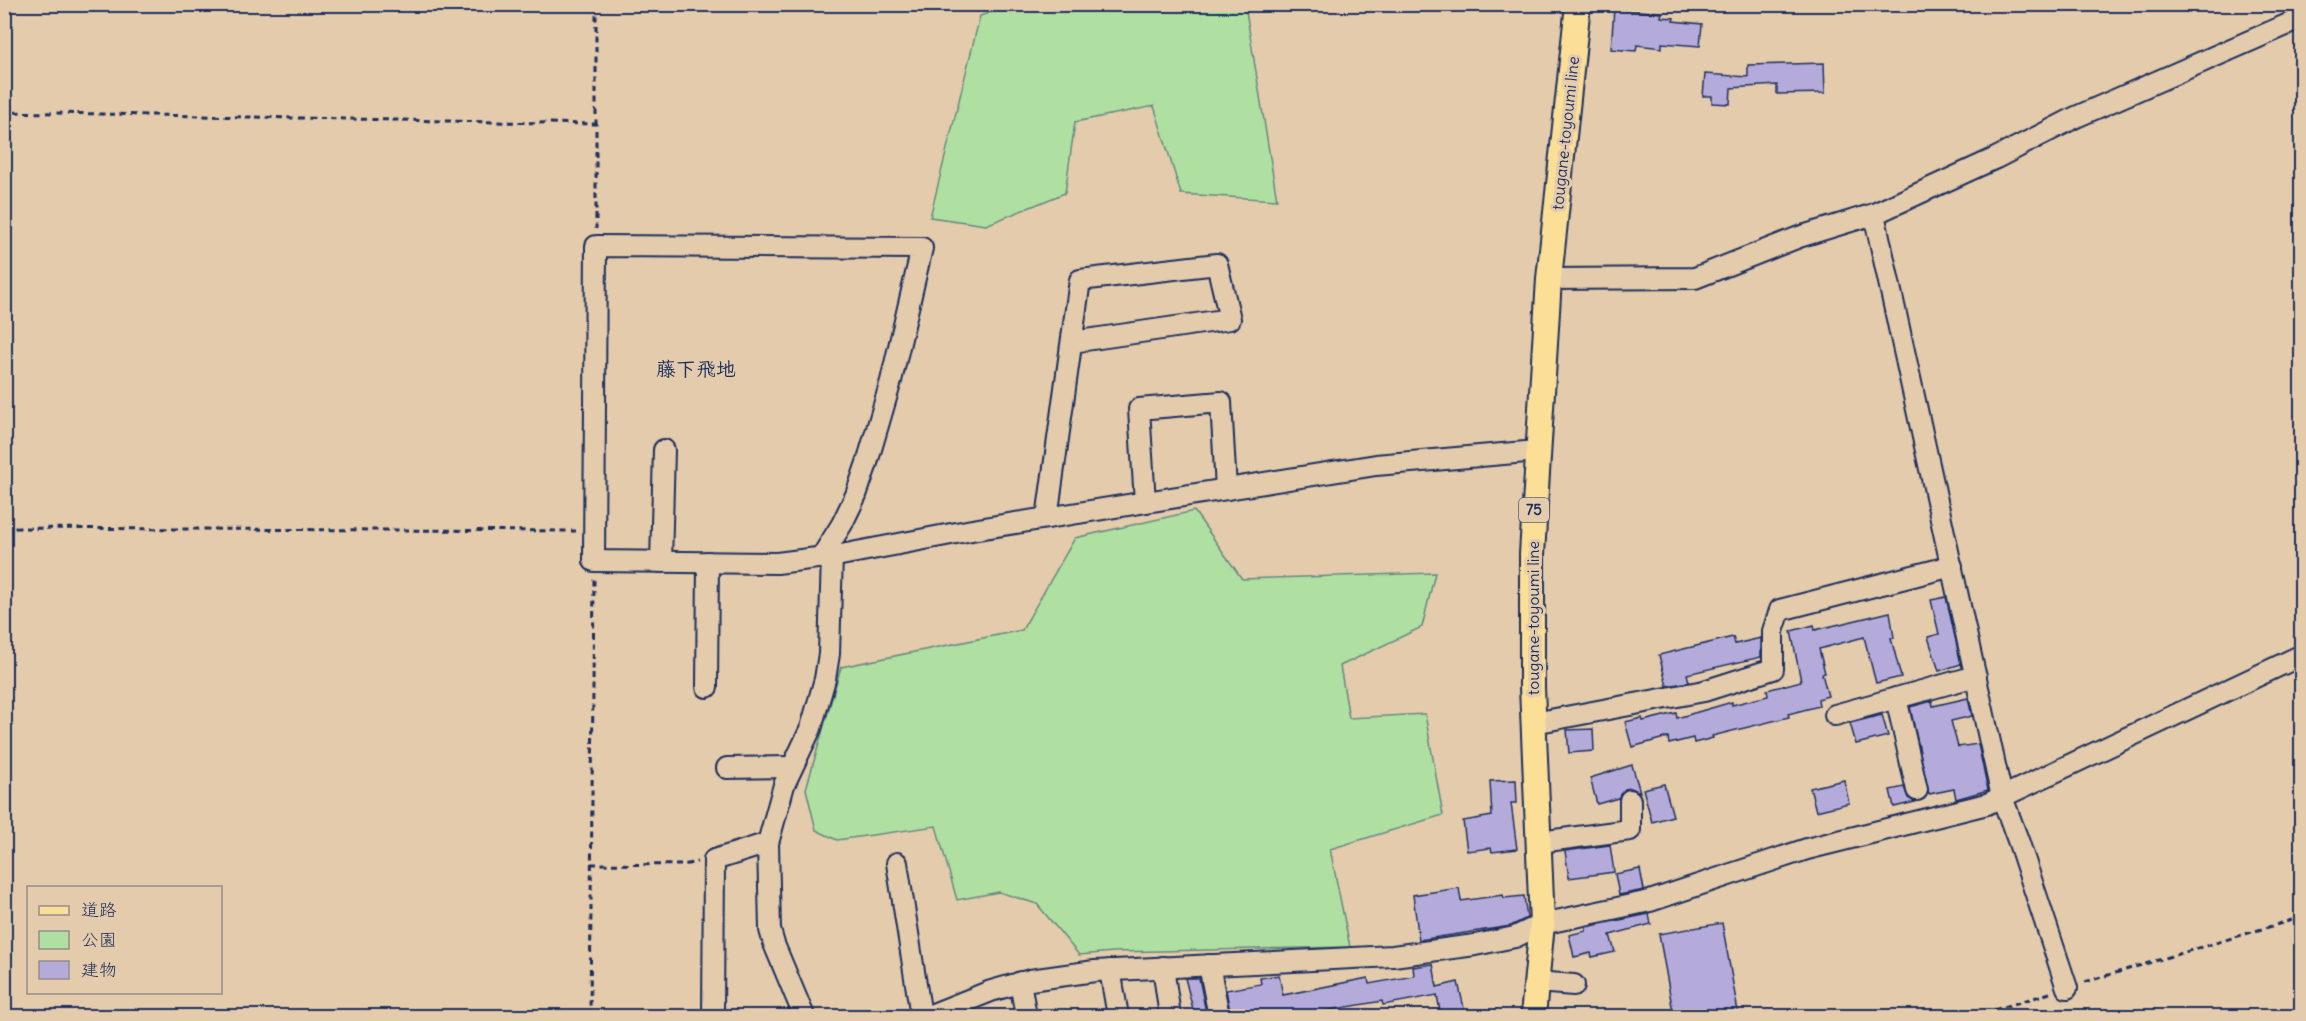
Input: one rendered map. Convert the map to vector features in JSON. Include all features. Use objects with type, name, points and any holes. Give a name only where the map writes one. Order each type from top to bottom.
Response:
[{"type":"main road","name":"tougane-toyoumi line","points":[[1533,1017],[1542,924],[1534,723],[1532,554],[1549,279],[1578,4]]},
{"type":"street","points":[[1549,279],[1695,278],[1799,237],[1875,214],[1996,158],[2076,117],[2301,18]]},
{"type":"street","points":[[1875,214],[2002,797],[2067,988]]},
{"type":"street","points":[[804,1017],[770,930],[768,843],[791,767],[811,728],[825,679],[830,654],[827,557],[856,495],[867,463],[891,381],[922,248],[596,246],[594,561],[777,563],[827,557],[972,530],[1376,465],[1537,451]]},
{"type":"street","points":[[1047,518],[1080,280],[1217,264],[1230,319],[1072,342]]},
{"type":"street","points":[[1145,502],[1139,409],[1221,402],[1226,489]]},
{"type":"street","points":[[661,562],[664,450]]},
{"type":"street","points":[[707,687],[708,562]]},
{"type":"street","points":[[1534,723],[1704,691],[1773,669],[1773,631],[1780,610],[1952,566]]},
{"type":"street","points":[[928,1017],[991,991],[1020,982],[1110,970],[1393,956],[1515,937],[1542,924],[1650,901],[1807,849],[1987,804],[2301,655]]},
{"type":"street","points":[[1835,715],[1976,676]]},
{"type":"street","points":[[1896,698],[1917,790]]},
{"type":"street","points":[[727,768],[791,767]]},
{"type":"street","points":[[1540,842],[1630,831],[1630,800]]},
{"type":"street","points":[[713,1017],[714,860],[768,843]]},
{"type":"street","points":[[897,863],[921,1017]]},
{"type":"street","points":[[1209,965],[1219,1017]]},
{"type":"street","points":[[1163,967],[1170,1017]]},
{"type":"street","points":[[1110,970],[1118,1017]]},
{"type":"street","points":[[1020,982],[1026,1017]]},
{"type":"street","points":[[1536,982],[1574,985]]},
{"type":"path","points":[[596,4],[596,246]]},
{"type":"path","points":[[4,112],[595,124]]},
{"type":"path","points":[[4,528],[593,531]]},
{"type":"path","points":[[590,1017],[594,561]]},
{"type":"path","points":[[591,864],[683,865],[714,860]]},
{"type":"path","points":[[1974,1017],[2301,917]]},
{"type":"green space","points":[[1010,5],[1245,5],[1277,200],[1181,194],[1154,106],[1075,122],[1065,193],[986,225],[930,217],[980,16]]},
{"type":"green space","points":[[1194,511],[1242,579],[1435,573],[1422,627],[1340,666],[1349,718],[1425,714],[1443,815],[1330,849],[1350,947],[1113,952],[1079,955],[1037,904],[999,892],[957,900],[936,826],[837,840],[816,830],[806,789],[841,667],[1022,630],[1075,538]]},
{"type":"building","points":[[1614,9],[1662,13],[1661,17],[1674,18],[1673,21],[1702,24],[1700,46],[1662,43],[1662,48],[1637,45],[1636,51],[1611,49]]},
{"type":"building","points":[[1824,63],[1825,93],[1777,94],[1777,85],[1731,88],[1730,104],[1712,103],[1712,96],[1703,96],[1705,74],[1748,77],[1748,65]]},
{"type":"building","points":[[1946,597],[1961,664],[1939,671],[1928,637],[1939,634],[1931,600]]},
{"type":"building","points":[[1890,612],[1894,638],[1891,638],[1901,677],[1876,683],[1864,637],[1819,649],[1828,696],[1818,699],[1819,706],[1788,714],[1789,717],[1712,736],[1713,738],[1694,743],[1693,738],[1669,744],[1668,737],[1632,747],[1625,722],[1642,718],[1643,721],[1676,713],[1677,718],[1732,702],[1732,705],[1768,696],[1767,690],[1801,681],[1791,631],[1814,625],[1815,630]]},
{"type":"building","points":[[1733,637],[1735,644],[1761,638],[1761,657],[1687,674],[1689,682],[1667,686],[1659,655]]},
{"type":"building","points":[[1968,698],[1972,716],[1951,721],[1958,747],[1978,744],[1988,790],[1956,799],[1954,789],[1929,794],[1910,707],[1932,701],[1933,706]]},
{"type":"building","points":[[1882,715],[1888,736],[1856,744],[1850,723]]},
{"type":"building","points":[[1593,729],[1594,751],[1569,753],[1567,730]]},
{"type":"building","points":[[1632,765],[1640,792],[1631,788],[1625,789],[1618,798],[1597,804],[1590,778]]},
{"type":"building","points":[[1516,780],[1517,803],[1511,803],[1517,849],[1492,852],[1491,848],[1467,851],[1463,821],[1492,816],[1490,781]]},
{"type":"building","points":[[1844,780],[1849,803],[1816,811],[1810,788]]},
{"type":"building","points":[[1664,784],[1673,816],[1652,822],[1643,789]]},
{"type":"building","points":[[1904,787],[1908,798],[1915,802],[1894,807],[1890,790]]},
{"type":"building","points":[[1610,845],[1614,872],[1569,878],[1565,851]]},
{"type":"building","points":[[1640,869],[1644,890],[1619,895],[1615,874]]},
{"type":"building","points":[[1459,888],[1461,901],[1503,895],[1504,898],[1524,896],[1527,918],[1511,926],[1419,940],[1413,895]]},
{"type":"building","points":[[1649,914],[1651,924],[1610,935],[1615,952],[1592,957],[1591,953],[1574,957],[1569,935],[1586,931],[1586,927]]},
{"type":"building","points":[[1722,923],[1739,1017],[1674,1017],[1659,934]]},
{"type":"building","points":[[1433,964],[1437,987],[1458,982],[1466,1017],[1441,1017],[1437,995],[1383,1005],[1382,1001],[1323,1011],[1324,1017],[1231,1017],[1226,990],[1261,984],[1260,978],[1279,975],[1283,995],[1368,978],[1369,984],[1414,976],[1413,967]]},
{"type":"building","points":[[1185,978],[1199,978],[1207,1017],[1195,1017]]},
{"type":"district","name":"藤下飛地","points":[[696,369]]}]
